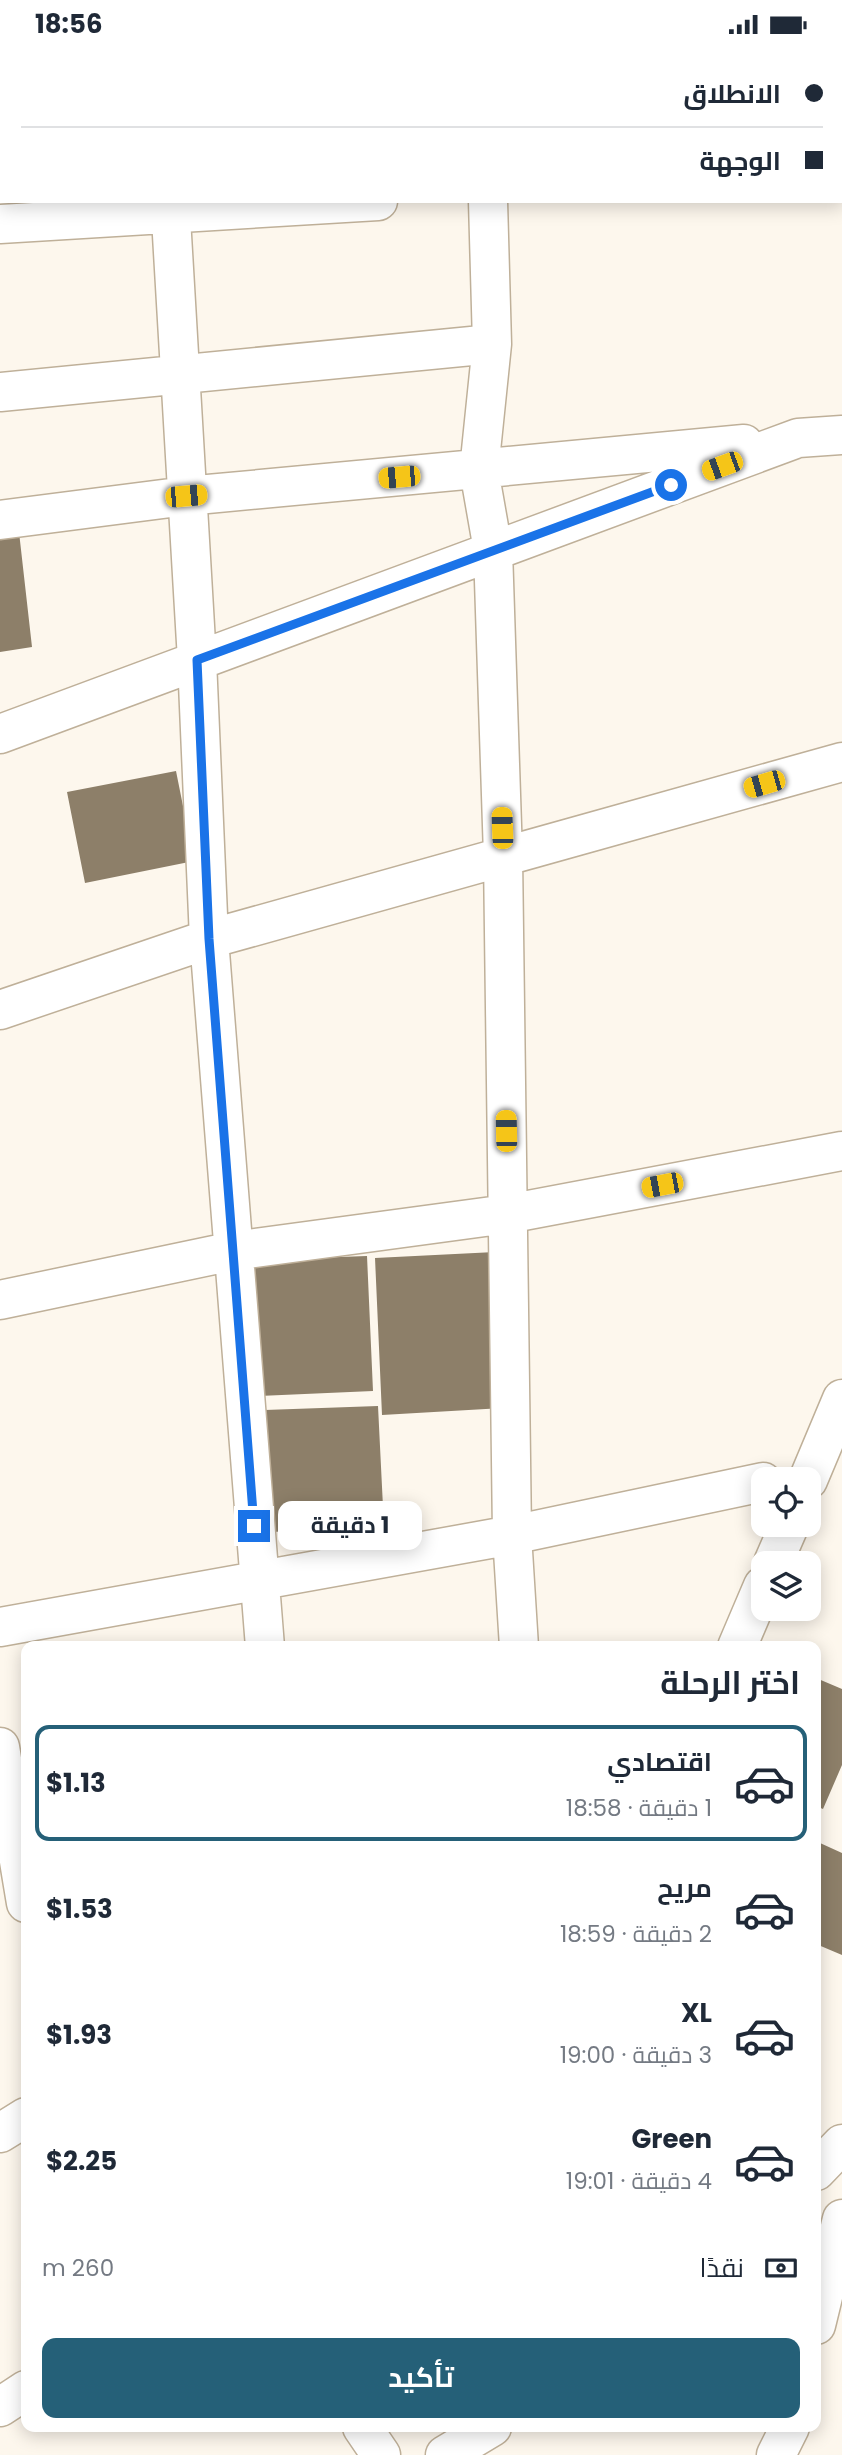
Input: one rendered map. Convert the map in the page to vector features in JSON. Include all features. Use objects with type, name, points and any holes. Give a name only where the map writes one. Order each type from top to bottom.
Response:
[{"type":"street","points":[[0,224],[171,207],[309,203]]},
{"type":"street","points":[[488,203],[492,344],[479,470],[493,550],[503,856],[512,1535],[519,1641]]},
{"type":"street","points":[[171,207],[197,660],[209,939],[258,1581],[258,1641]]},
{"type":"street","points":[[0,392],[492,344]]},
{"type":"street","points":[[0,520],[186,496],[842,435]]},
{"type":"street","points":[[0,734],[798,439]]},
{"type":"street","points":[[0,1010],[209,939],[842,762]]},
{"type":"street","points":[[0,1300],[233,1251],[507,1214],[842,1151]]},
{"type":"street","points":[[805,1467],[842,1399]]},
{"type":"street","points":[[0,1627],[512,1535],[751,1485]]},
{"type":"street","points":[[740,1641],[751,1614]]},
{"type":"street","points":[[0,1747],[12,1795],[21,1864]]},
{"type":"street","points":[[0,2133],[21,2120]]},
{"type":"street","points":[[821,2166],[842,2144]]},
{"type":"street","points":[[821,2305],[842,2219]]},
{"type":"street","points":[[0,2407],[21,2393]]},
{"type":"street","points":[[365,2432],[381,2455]]},
{"type":"street","points":[[445,2455],[484,2432]]},
{"type":"street","points":[[776,2455],[788,2432]]},
{"type":"building","points":[[19,532],[32,647],[0,652],[0,535]]},
{"type":"building","points":[[176,771],[194,861],[85,883],[67,792]]},
{"type":"building","points":[[495,1252],[503,1408],[382,1415],[375,1258]]},
{"type":"building","points":[[367,1256],[373,1391],[259,1396],[252,1260]]},
{"type":"building","points":[[378,1406],[384,1527],[271,1532],[265,1410]]},
{"type":"building","points":[[821,1680],[842,1689],[842,1765],[823,1809]]},
{"type":"building","points":[[821,1843],[842,1853],[842,1955],[821,1946]]},
{"type":"route","points":[[254,1526],[209,939],[197,660],[671,485]]}]
